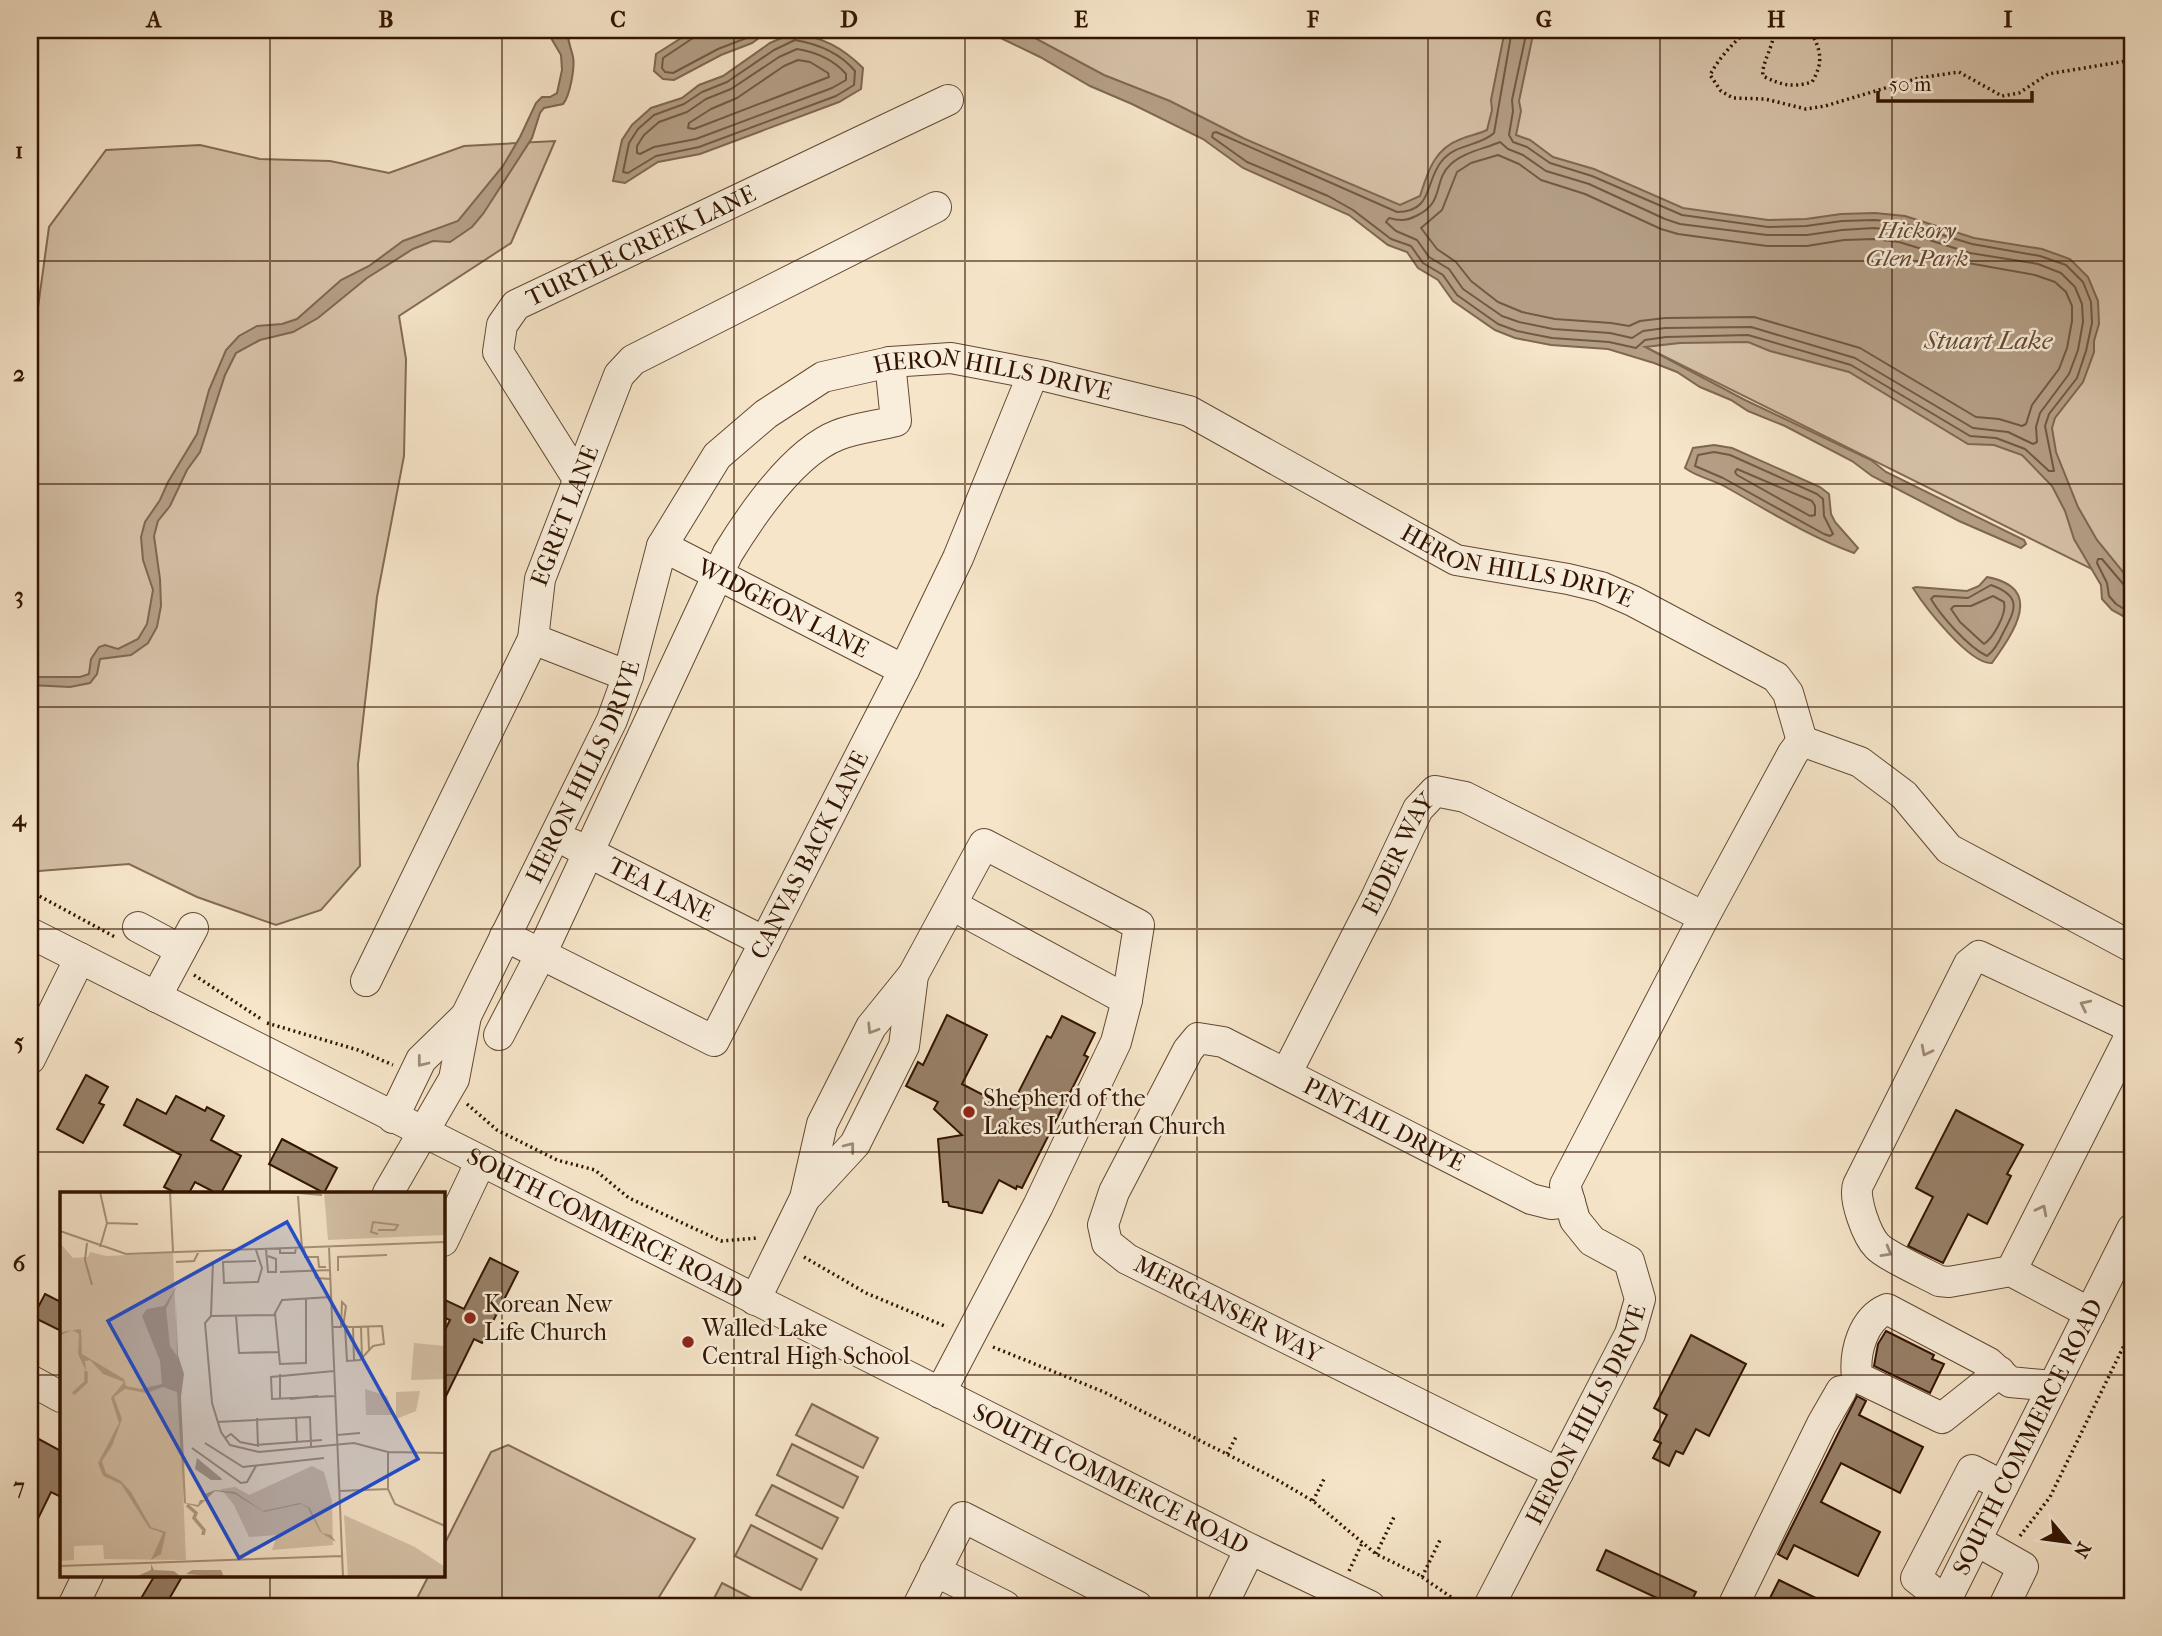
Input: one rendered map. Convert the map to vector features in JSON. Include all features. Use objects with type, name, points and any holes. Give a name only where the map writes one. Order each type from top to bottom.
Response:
[{"type":"street","name":"TURTLE CREEK LANE","points":[[578,479],[498,352],[502,324],[516,305],[948,100]]},
{"type":"street","name":"EGRET LANE","points":[[366,981],[533,639],[540,579],[619,375],[634,360],[936,207]]},
{"type":"street","name":"HERON HILLS DRIVE","points":[[389,1192],[453,1079],[466,1016],[612,720],[628,676],[662,546],[717,456],[766,414],[823,377],[890,362],[951,358],[1033,374],[1189,411],[1456,560],[1601,587],[1633,601],[1776,677],[1788,693],[1798,747]]},
{"type":"street","points":[[499,1035],[541,954],[728,553],[776,485],[806,455],[836,436],[895,421],[890,362]]},
{"type":"street","name":"CANVAS BACK LANE","points":[[541,954],[714,1041],[904,670],[958,558],[1033,374]]},
{"type":"street","name":"WIDGEON LANE","points":[[662,546],[904,670]]},
{"type":"street","points":[[533,639],[628,676]]},
{"type":"street","points":[[1570,1202],[1565,1185],[1704,917],[1798,747],[1819,745],[1860,762],[1904,795],[1949,849],[2132,947]]},
{"type":"street","name":"EIDER WAY","points":[[1286,1074],[1418,809],[1435,792],[1465,797],[1704,917]]},
{"type":"street","name":"TEA LANE","points":[[556,836],[765,942]]},
{"type":"street","points":[[755,1300],[805,1198],[822,1124],[872,1027],[913,975],[984,844],[1139,925],[1127,1000],[1116,1042],[1038,1206],[940,1392]]},
{"type":"street","points":[[952,905],[1127,1000]]},
{"type":"street","name":"SOUTH COMMERCE ROAD","points":[[30,933],[1250,1549],[1370,1606]]},
{"type":"street","points":[[129,933],[182,947],[156,997]]},
{"type":"street","points":[[505,936],[541,954]]},
{"type":"street","points":[[2011,1271],[2127,1042],[2129,1031],[2126,1025],[1979,956],[1969,964],[1858,1185],[1856,1197],[1877,1247],[1939,1281],[1949,1282],[2011,1271],[2090,1313]]},
{"type":"street","points":[[30,1059],[80,958]]},
{"type":"street","name":"HERON HILLS DRIVE","points":[[393,1118],[421,1060],[466,1016]]},
{"type":"street","name":"PINTAIL DRIVE","points":[[1198,1038],[1223,1042],[1531,1199],[1551,1204],[1570,1202]]},
{"type":"street","name":"MERGANSER WAY","points":[[1198,1038],[1188,1050],[1114,1192],[1102,1225],[1107,1243],[1127,1259],[1558,1473]]},
{"type":"street","points":[[444,1239],[481,1161]]},
{"type":"street","name":"HERON HILLS DRIVE","points":[[1489,1606],[1630,1334],[1640,1299],[1629,1261],[1592,1241],[1574,1220],[1570,1202]]},
{"type":"street","name":"SOUTH COMMERCE ROAD","points":[[1944,1604],[2132,1229]]},
{"type":"street","points":[[2000,1373],[1942,1418],[1857,1377],[1859,1342],[1876,1314],[1887,1309],[1989,1363],[2010,1382],[2053,1386]]},
{"type":"street","points":[[30,1380],[60,1396]]},
{"type":"street","points":[[1732,1606],[1841,1391]]},
{"type":"street","points":[[1944,1604],[1916,1578],[1972,1470],[2003,1486]]},
{"type":"street","points":[[918,1606],[963,1517],[1137,1606]]},
{"type":"street","points":[[1977,1541],[2020,1559],[2004,1606]]},
{"type":"street","points":[[1222,1606],[1250,1549]]},
{"type":"street","points":[[935,1571],[1005,1606]]},
{"type":"street","points":[[73,1606],[88,1576]]},
{"type":"path","points":[[1748,30],[1716,64],[1710,75],[1715,85],[1733,98],[1765,99],[1806,109],[1825,106],[1919,78],[1959,72],[2002,96],[2019,93],[2048,74],[2132,60]]},
{"type":"path","points":[[1774,30],[1771,50],[1762,68],[1763,76],[1795,87],[1812,82],[1821,68],[1819,50],[1810,30]]},
{"type":"path","points":[[1937,30],[1993,30]]},
{"type":"path","points":[[30,891],[129,933]]},
{"type":"path","points":[[182,947],[265,1022],[358,1050],[396,1067],[411,1077]]},
{"type":"path","points":[[445,1094],[463,1100],[497,1130],[557,1160],[595,1170],[629,1198],[721,1241],[759,1238],[781,1244],[866,1293],[1023,1361],[1104,1392],[1274,1478],[1313,1501],[1376,1554],[1422,1577],[1464,1606]]},
{"type":"path","points":[[2020,1559],[2014,1544],[2050,1497],[2132,1329]]},
{"type":"path","points":[[1227,1454],[1237,1435]]},
{"type":"path","points":[[1313,1501],[1324,1479]]},
{"type":"path","points":[[1376,1554],[1395,1515]]},
{"type":"path","points":[[1422,1577],[1441,1538]]},
{"type":"path","points":[[1339,1591],[1363,1541]]},
{"type":"green space","name":"Hickory Glen Park","points":[[1008,30],[2132,30],[2132,589]]},
{"type":"green space","points":[[555,141],[511,243],[399,316],[406,359],[404,456],[377,597],[358,764],[360,866],[321,910],[276,925],[197,897],[129,864],[39,871],[30,867],[30,331],[36,322],[49,227],[106,150],[200,145],[260,159],[330,161],[389,173],[464,146]]},
{"type":"green space","points":[[812,1404],[878,1438],[863,1468],[796,1435]]},
{"type":"green space","points":[[792,1444],[858,1477],[843,1508],[777,1475]]},
{"type":"green space","points":[[508,1445],[695,1539],[659,1597],[649,1606],[413,1606],[428,1576],[444,1576],[444,1545],[491,1452]]},
{"type":"green space","points":[[772,1485],[838,1518],[822,1549],[756,1515]]},
{"type":"green space","points":[[751,1525],[817,1559],[801,1590],[735,1556]]},
{"type":"green space","points":[[722,1583],[767,1606],[710,1606]]},
{"type":"water","points":[[555,30],[569,30],[573,67],[566,100],[563,104],[544,108],[540,113],[532,138],[472,227],[450,242],[433,241],[413,249],[367,278],[318,318],[293,332],[260,340],[236,353],[225,375],[200,452],[187,470],[170,506],[158,521],[154,536],[161,606],[157,627],[148,643],[131,655],[100,659],[97,674],[90,683],[70,687],[30,685],[30,675],[80,677],[89,674],[91,659],[99,647],[105,645],[118,649],[138,639],[147,624],[153,590],[143,560],[141,537],[145,522],[197,434],[209,390],[226,350],[239,336],[257,326],[282,324],[297,319],[341,280],[369,266],[403,241],[458,221],[503,166],[536,103],[542,97],[557,93],[562,70],[561,55],[551,38]]},
{"type":"water","points":[[694,30],[766,30],[752,43],[721,55],[674,80],[663,79],[654,71],[656,54]]},
{"type":"water","name":"Stuart Lake","points":[[984,30],[1020,30],[1104,75],[1170,101],[1245,139],[1400,205],[1420,196],[1433,162],[1444,149],[1461,139],[1487,130],[1505,30],[1534,30],[1519,101],[1521,111],[1516,135],[1530,140],[1553,157],[1594,169],[1683,208],[1768,220],[1875,213],[1905,216],[1974,238],[2042,249],[2070,259],[2088,277],[2098,301],[2099,324],[2094,352],[2083,382],[2055,418],[2052,428],[2056,452],[2078,507],[2097,540],[2132,583],[2132,621],[2112,610],[2102,599],[2101,585],[2074,539],[2065,511],[2052,486],[2022,455],[1994,445],[1968,444],[1849,372],[1770,351],[1748,342],[1680,343],[1645,347],[2024,540],[2026,544],[2021,548],[1959,521],[1872,476],[1852,461],[1785,426],[1700,387],[1677,372],[1608,349],[1551,345],[1515,338],[1495,330],[1453,301],[1438,280],[1418,268],[1407,252],[1388,245],[1349,215],[1243,168],[1203,139],[1090,86],[1040,57]]},
{"type":"water","points":[[793,33],[831,44],[855,61],[863,68],[861,89],[839,102],[700,154],[658,162],[625,183],[613,181],[622,140],[632,125],[651,108],[682,98],[699,85],[723,76],[770,43]]},
{"type":"water","points":[[1714,445],[1732,448],[1820,487],[1829,494],[1831,514],[1835,522],[1858,548],[1854,553],[1820,539],[1724,486],[1685,468],[1693,448]]},
{"type":"water","points":[[1987,577],[2005,583],[2015,591],[2020,601],[2020,612],[2015,625],[1992,663],[1972,655],[1961,645],[1937,621],[1913,588],[1967,591],[1979,586]]},
{"type":"building","name":"Shepherd of the Lakes Lutheran Church","points":[[947,1015],[987,1035],[962,1084],[1010,1109],[1047,1036],[1051,1038],[1062,1016],[1095,1033],[1084,1055],[1088,1057],[1022,1188],[1017,1186],[1016,1189],[999,1180],[982,1213],[949,1206],[948,1202],[943,1202],[938,1139],[962,1135],[934,1109],[938,1102],[906,1086],[918,1062],[923,1065]]},
{"type":"building","points":[[86,1075],[108,1087],[99,1103],[104,1105],[83,1143],[57,1129]]},
{"type":"building","points":[[176,1096],[205,1111],[207,1107],[224,1116],[211,1140],[241,1156],[222,1192],[214,1192],[195,1182],[190,1192],[174,1192],[164,1187],[181,1155],[124,1125],[137,1099],[166,1114]]},
{"type":"building","points":[[1956,1110],[2023,1145],[2007,1174],[2011,1176],[1987,1224],[1968,1214],[1943,1263],[1908,1246],[1933,1197],[1916,1188]]},
{"type":"building","points":[[282,1139],[337,1168],[322,1192],[269,1164]]},
{"type":"building","name":"Korean New Life Church","points":[[490,1258],[518,1272],[482,1343],[474,1339],[444,1400],[444,1332],[450,1320],[444,1317],[444,1299],[464,1309]]},
{"type":"building","points":[[45,1294],[60,1302],[60,1330],[33,1317]]},
{"type":"building","points":[[1886,1331],[1934,1355],[1932,1359],[1944,1364],[1930,1393],[1874,1366],[1878,1344]]},
{"type":"building","points":[[1691,1335],[1746,1364],[1709,1436],[1696,1429],[1683,1454],[1676,1451],[1669,1466],[1653,1458],[1661,1443],[1654,1440],[1667,1415],[1654,1408]]},
{"type":"building","points":[[1857,1396],[1866,1401],[1859,1415],[1923,1447],[1900,1493],[1841,1463],[1821,1502],[1880,1532],[1858,1576],[1794,1545],[1787,1559],[1778,1554]]},
{"type":"building","points":[[35,1437],[60,1450],[60,1496],[51,1492],[30,1535],[30,1447]]},
{"type":"building","points":[[1606,1550],[1696,1592],[1689,1606],[1674,1606],[1597,1570]]},
{"type":"building","points":[[154,1576],[182,1576],[165,1606],[151,1606],[140,1600]]},
{"type":"building","points":[[1779,1580],[1832,1606],[1766,1606]]},
{"type":"place","name":"Shepherd of the Lakes Lutheran Church","points":[[969,1112]]},
{"type":"place","name":"Korean New Life Church","points":[[470,1318]]},
{"type":"place","name":"Walled Lake Central High School","points":[[688,1342]]}]
